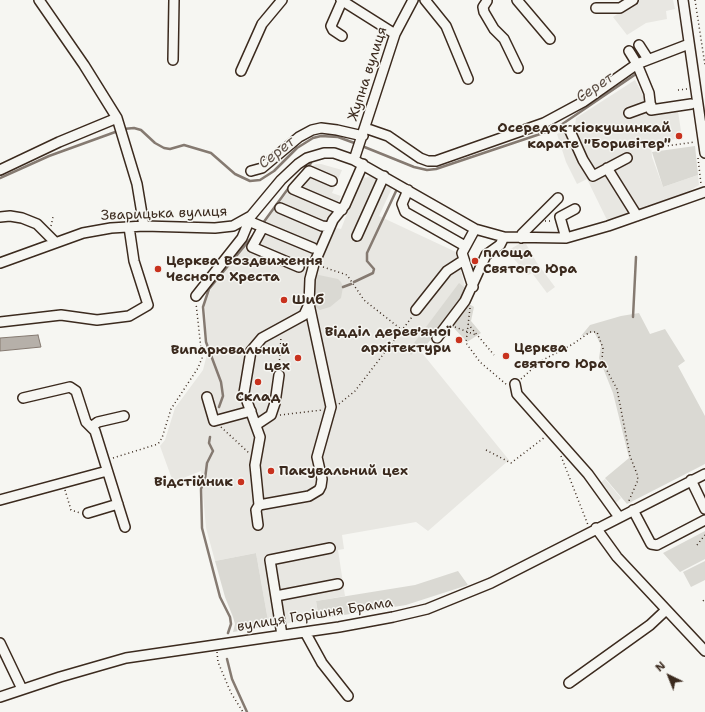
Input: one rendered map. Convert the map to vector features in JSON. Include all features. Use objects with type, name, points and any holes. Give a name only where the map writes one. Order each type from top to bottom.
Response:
[{"type":"street","points":[[39,0],[45,4],[94,80],[118,121],[124,136],[137,184],[144,226]]},
{"type":"street","points":[[173,60],[174,0]]},
{"type":"street","points":[[241,72],[262,24],[282,0]]},
{"type":"street","points":[[342,36],[332,30],[331,26],[342,0],[395,34]]},
{"type":"street","name":"Жупна вулиця","points":[[354,160],[395,34],[413,0]]},
{"type":"street","points":[[425,0],[446,26],[468,79]]},
{"type":"street","points":[[487,0],[483,7],[484,12],[494,30],[504,39],[518,68]]},
{"type":"street","points":[[517,0],[550,39]]},
{"type":"street","points":[[596,8],[620,8],[633,0]]},
{"type":"street","points":[[683,0],[700,152]]},
{"type":"street","points":[[251,170],[262,168],[299,137],[312,130],[321,128],[363,135],[388,136],[420,158],[428,161],[436,161],[544,123],[564,114],[637,64],[689,44]]},
{"type":"street","points":[[639,45],[648,59]]},
{"type":"street","points":[[629,51],[637,64],[650,93],[651,110],[691,104]]},
{"type":"street","points":[[629,113],[651,104]]},
{"type":"street","points":[[0,170],[60,142],[118,121]]},
{"type":"street","points":[[570,131],[583,160],[593,176],[627,158]]},
{"type":"street","name":"Зварицька вулиця","points":[[0,262],[83,233],[111,228],[144,226],[215,228],[233,226],[246,220],[260,207],[290,170],[307,158],[317,154],[334,153],[354,160],[475,229],[504,237],[566,238],[636,216],[702,190]]},
{"type":"street","points":[[259,505],[309,496],[318,490],[322,479],[317,457],[331,407],[309,304],[310,279],[314,264],[330,227],[336,216],[342,210],[363,164]]},
{"type":"street","points":[[607,168],[636,216]]},
{"type":"street","points":[[332,181],[309,172],[294,189],[342,210]]},
{"type":"street","points":[[357,236],[384,176]]},
{"type":"street","points":[[408,190],[402,204],[405,212],[465,246]]},
{"type":"street","points":[[521,238],[522,234],[558,198]]},
{"type":"street","points":[[280,208],[322,226],[330,227]]},
{"type":"street","points":[[566,238],[560,217],[575,209]]},
{"type":"street","points":[[0,217],[10,216],[22,218],[37,224],[55,242]]},
{"type":"street","points":[[246,220],[313,248]]},
{"type":"street","points":[[196,296],[242,238],[247,226],[246,220]]},
{"type":"street","points":[[0,322],[61,315],[97,320],[129,316],[148,305],[134,262],[129,227]]},
{"type":"street","points":[[263,227],[252,247],[299,267]]},
{"type":"street","points":[[437,338],[465,301],[473,287],[473,275],[464,260],[462,253],[475,229]]},
{"type":"street","points":[[473,275],[486,255],[500,245],[504,237]]},
{"type":"street","points":[[416,310],[447,271],[464,260]]},
{"type":"street","points":[[258,525],[256,510],[259,505],[256,460],[260,437],[245,397],[244,388],[251,351],[262,338],[304,315],[309,304]]},
{"type":"street","points":[[256,425],[271,415],[275,403],[279,375]]},
{"type":"street","points":[[515,384],[517,394],[588,474],[619,516]]},
{"type":"street","points":[[23,398],[72,388],[76,391],[86,422],[95,431],[125,527]]},
{"type":"street","points":[[207,397],[214,421],[251,411]]},
{"type":"street","points":[[91,427],[98,422],[124,416]]},
{"type":"street","points":[[0,500],[107,470]]},
{"type":"street","name":"вулиця Горішня Брама","points":[[0,697],[102,664],[126,658],[305,632],[393,617],[443,603],[510,574],[619,516],[631,508],[705,474]]},
{"type":"street","points":[[691,480],[705,509]]},
{"type":"street","points":[[88,513],[118,504]]},
{"type":"street","points":[[631,508],[651,544],[657,545],[705,520]]},
{"type":"street","points":[[593,529],[617,557],[705,651]]},
{"type":"street","points":[[282,635],[270,560],[330,548]]},
{"type":"street","points":[[276,596],[338,584]]},
{"type":"street","points":[[569,683],[650,625],[666,610]]},
{"type":"street","points":[[305,632],[322,663],[348,696]]},
{"type":"street","points":[[0,643],[22,689]]},
{"type":"path","points":[[695,0],[705,65]]},
{"type":"path","points":[[678,90],[689,88]]},
{"type":"path","points":[[652,148],[696,142],[700,152],[702,190]]},
{"type":"path","points":[[539,217],[544,221],[551,222],[560,217]]},
{"type":"path","points":[[314,264],[347,275],[364,300],[402,330]]},
{"type":"path","points":[[104,460],[160,442],[171,409],[198,368],[202,358],[196,296]]},
{"type":"path","points":[[471,301],[466,343],[491,373],[517,394]]},
{"type":"path","points":[[271,415],[306,413],[331,407],[344,401],[355,391],[416,310]]},
{"type":"path","points":[[468,324],[494,355]]},
{"type":"path","points":[[448,325],[478,335]]},
{"type":"path","points":[[279,375],[282,328]]},
{"type":"path","points":[[515,384],[538,362],[573,344],[590,332],[597,332],[603,348],[603,363],[616,390],[630,456],[637,474],[638,480],[629,502],[631,508]]},
{"type":"path","points":[[214,421],[256,460]]},
{"type":"path","points":[[486,450],[511,463],[552,432]]},
{"type":"path","points":[[559,452],[593,529]]},
{"type":"path","points":[[62,483],[71,510],[88,513]]},
{"type":"path","points":[[697,545],[705,535]]},
{"type":"path","points":[[216,644],[218,662],[231,693],[243,712]]},
{"type":"shaded area","points":[[638,0],[673,0],[675,9],[666,11],[667,19],[646,23],[627,35],[613,17]]},
{"type":"shaded area","points":[[635,80],[644,97],[646,115],[678,111],[682,138],[651,143],[652,157],[663,187],[698,175],[699,185],[686,193],[607,220],[587,179],[577,184],[566,162],[557,134],[575,126],[576,118]]},
{"type":"shaded area","points":[[695,146],[698,175],[663,187],[652,152]]},
{"type":"shaded area","points":[[316,164],[342,170],[332,193],[341,196],[325,230],[333,227],[341,229],[362,176],[366,178],[371,175],[392,188],[379,216],[456,252],[465,287],[418,348],[509,460],[428,531],[416,522],[342,535],[344,549],[338,550],[345,596],[316,601],[319,619],[269,626],[256,553],[215,561],[206,528],[201,471],[173,482],[160,446],[165,440],[175,408],[203,370],[207,354],[205,305],[211,289],[305,171]]},
{"type":"shaded area","points":[[519,244],[526,244],[537,263],[555,287],[547,293],[532,273],[528,275],[507,251]]},
{"type":"shaded area","points":[[314,274],[338,279],[341,282],[343,287],[341,298],[330,307],[320,310],[314,306]]},
{"type":"shaded area","points":[[459,283],[465,288],[466,295],[447,321],[421,351],[418,347],[411,355],[408,351]]},
{"type":"shaded area","points":[[466,302],[474,307],[471,321],[481,333],[467,342],[450,324]]},
{"type":"shaded area","points":[[639,313],[650,334],[665,329],[685,361],[678,366],[705,416],[705,464],[627,504],[605,478],[629,458],[613,393],[599,358],[601,345],[594,332],[581,336],[590,325],[621,316]]},
{"type":"shaded area","points":[[38,335],[41,347],[0,351],[0,338]]},
{"type":"shaded area","points":[[605,479],[621,498],[616,503],[600,483]]},
{"type":"shaded area","points":[[705,531],[705,559],[680,572],[663,553]]},
{"type":"shaded area","points":[[256,553],[269,626],[233,632],[235,624],[225,597],[215,561]]},
{"type":"shaded area","points":[[705,561],[705,580],[691,587],[683,572]]},
{"type":"shaded area","points":[[458,571],[468,585],[406,605],[319,619],[316,601],[415,585]]},
{"type":"waterway","name":"Серет","points":[[362,146],[414,167],[427,170],[436,169],[555,129],[636,74]]},
{"type":"waterway","name":"Серет","points":[[123,129],[134,128],[141,130],[155,143],[164,148],[170,149],[184,145],[211,153],[235,174],[250,181],[260,180],[274,171],[297,148],[313,138],[321,136],[338,137],[357,144]]},
{"type":"waterway","name":"Серет","points":[[0,178],[49,156],[118,131]]},
{"type":"waterway","points":[[307,168],[311,163]]},
{"type":"waterway","points":[[263,223],[290,186]]},
{"type":"waterway","points":[[354,282],[373,273],[374,269],[367,261],[367,253],[397,189]]},
{"type":"waterway","points":[[219,407],[223,396],[221,382],[206,342],[203,307],[209,289],[256,232]]},
{"type":"waterway","points":[[633,317],[636,257]]},
{"type":"waterway","points":[[343,287],[351,284]]},
{"type":"waterway","points":[[210,437],[209,443],[213,451],[207,463],[205,479],[201,489],[202,528],[220,597],[230,617],[231,624],[228,633]]},
{"type":"waterway","points":[[227,659],[232,679],[247,712]]},
{"type":"place","name":"Осередок кіокушинкай карате \"Боривітер\"","points":[[679,136]]},
{"type":"place","name":"площа Святого Юра","points":[[475,261]]},
{"type":"place","name":"Церква Воздвиження Чесного Хреста","points":[[158,269]]},
{"type":"place","name":"Шиб","points":[[284,300]]},
{"type":"place","name":"Відділ дерев'яної архітектури","points":[[459,340]]},
{"type":"place","name":"Церква святого Юра","points":[[506,356]]},
{"type":"place","name":"Випарювальний цех","points":[[298,358]]},
{"type":"place","name":"Склад","points":[[258,382]]},
{"type":"place","name":"Пакувальний цех","points":[[271,471]]},
{"type":"place","name":"Відстійник","points":[[241,482]]}]
